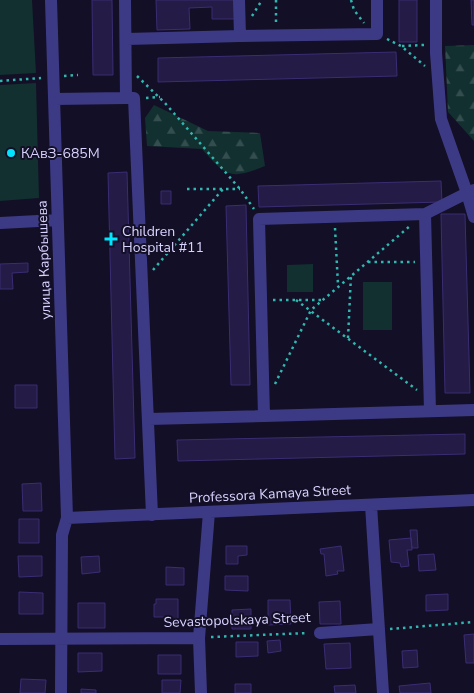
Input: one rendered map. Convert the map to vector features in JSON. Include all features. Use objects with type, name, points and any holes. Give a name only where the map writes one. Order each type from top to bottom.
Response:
[{"type":"street","name":"улица Карбышева","points":[[51,0],[67,518],[62,535],[61,693]]},
{"type":"street","points":[[125,0],[126,98]]},
{"type":"street","points":[[239,0],[240,36]]},
{"type":"street","points":[[126,39],[378,34],[376,0]]},
{"type":"street","points":[[436,0],[437,77],[441,118],[470,192],[474,217]]},
{"type":"street","points":[[54,99],[134,98],[152,515]]},
{"type":"street","points":[[264,412],[259,219],[425,214],[470,192]]},
{"type":"street","points":[[425,214],[430,406]]},
{"type":"street","points":[[0,224],[57,220]]},
{"type":"street","points":[[149,419],[264,412],[430,406],[474,410]]},
{"type":"street","name":"Professora Kamaya Street","points":[[67,518],[474,500]]},
{"type":"street","points":[[370,505],[383,693]]},
{"type":"street","points":[[201,693],[199,638],[209,512]]},
{"type":"street","name":"Sevastopolskaya Street","points":[[320,632],[379,629]]},
{"type":"street","name":"Sevastopolskaya Street","points":[[0,639],[199,638]]},
{"type":"path","points":[[276,0],[276,36]]},
{"type":"path","points":[[351,0],[360,18],[378,34],[401,46],[437,77]]},
{"type":"path","points":[[401,46],[436,44]]},
{"type":"path","points":[[126,65],[165,103],[240,188],[259,219]]},
{"type":"path","points":[[0,81],[78,75]]},
{"type":"path","points":[[187,188],[240,188]]},
{"type":"path","points":[[142,279],[161,262],[224,188]]},
{"type":"path","points":[[264,412],[311,310],[425,214]]},
{"type":"path","points":[[335,217],[338,286]]},
{"type":"path","points":[[367,262],[426,261]]},
{"type":"path","points":[[348,338],[351,275]]},
{"type":"path","points":[[261,300],[321,300]]},
{"type":"path","points":[[296,300],[348,338],[430,406]]},
{"type":"path","points":[[379,629],[474,622]]},
{"type":"path","name":"Sevastopolskaya Street","points":[[199,638],[320,632]]},
{"type":"green space","points":[[0,0],[32,0],[36,73],[0,75]]},
{"type":"green space","points":[[474,45],[474,141],[448,112],[445,46]]},
{"type":"green space","points":[[36,83],[39,198],[0,201],[0,85]]},
{"type":"green space","points":[[154,105],[208,131],[260,133],[265,166],[244,173],[230,173],[217,165],[202,149],[147,146],[145,118]]},
{"type":"green space","points":[[313,264],[313,292],[287,292],[287,265]]},
{"type":"green space","points":[[363,282],[392,282],[392,330],[363,330]]},
{"type":"building","points":[[92,0],[112,0],[113,75],[93,75]]},
{"type":"building","points":[[156,0],[236,0],[237,19],[212,19],[212,7],[189,8],[190,29],[157,30]]},
{"type":"building","points":[[399,0],[417,0],[417,42],[399,42]]},
{"type":"building","points":[[471,0],[474,0],[474,25],[472,25]]},
{"type":"building","points":[[396,52],[397,76],[158,82],[158,58]]},
{"type":"building","points":[[127,172],[135,458],[115,459],[108,173]]},
{"type":"building","points":[[441,181],[442,202],[259,207],[258,186]]},
{"type":"building","points":[[161,191],[171,191],[171,204],[161,204]]},
{"type":"building","points":[[246,205],[250,385],[231,385],[226,206]]},
{"type":"building","points":[[441,214],[465,214],[470,393],[445,393]]},
{"type":"building","points":[[28,263],[28,272],[12,273],[13,289],[0,289],[0,264]]},
{"type":"building","points":[[15,385],[37,385],[37,408],[15,408]]},
{"type":"building","points":[[465,434],[465,454],[178,461],[177,440]]},
{"type":"building","points":[[41,483],[42,511],[23,511],[22,484]]},
{"type":"building","points":[[19,519],[39,519],[39,543],[19,543]]},
{"type":"building","points":[[410,530],[417,530],[418,548],[412,548]]},
{"type":"building","points":[[411,538],[412,550],[407,550],[409,566],[401,567],[400,563],[391,562],[389,540]]},
{"type":"building","points":[[226,546],[247,546],[247,555],[238,556],[238,564],[226,564]]},
{"type":"building","points":[[341,546],[344,571],[337,571],[338,574],[326,576],[324,554],[321,554],[320,549]]},
{"type":"building","points":[[434,554],[436,570],[419,571],[418,555]]},
{"type":"building","points":[[18,556],[42,556],[42,576],[19,577]]},
{"type":"building","points":[[99,556],[100,572],[82,574],[81,557]]},
{"type":"building","points":[[166,567],[184,568],[184,585],[166,585]]},
{"type":"building","points":[[225,576],[248,576],[248,591],[225,590]]},
{"type":"building","points":[[19,592],[43,593],[43,614],[19,614]]},
{"type":"building","points":[[448,594],[448,610],[426,611],[426,595]]},
{"type":"building","points":[[156,599],[178,599],[178,623],[168,623],[168,617],[154,617]]},
{"type":"building","points":[[268,600],[290,600],[291,624],[268,625]]},
{"type":"building","points":[[340,601],[341,624],[320,624],[319,602]]},
{"type":"building","points":[[78,603],[105,603],[105,628],[78,628]]},
{"type":"building","points":[[251,609],[251,629],[232,629],[232,610]]},
{"type":"building","points":[[474,634],[474,663],[466,663],[464,635]]},
{"type":"building","points":[[280,640],[281,651],[268,653],[267,641]]},
{"type":"building","points":[[236,642],[258,642],[258,656],[236,657]]},
{"type":"building","points":[[350,643],[351,668],[326,669],[324,644]]},
{"type":"building","points":[[417,650],[418,667],[403,668],[402,651]]},
{"type":"building","points":[[78,653],[102,653],[102,671],[78,672]]},
{"type":"building","points":[[158,655],[181,655],[181,674],[158,674]]},
{"type":"building","points":[[21,679],[46,680],[45,693],[20,693]]},
{"type":"building","points":[[162,680],[181,680],[180,693],[162,693]]},
{"type":"building","points":[[430,683],[431,693],[400,693],[399,686]]},
{"type":"building","points":[[235,684],[251,684],[251,693],[235,693]]},
{"type":"building","points":[[355,685],[356,693],[335,693],[334,686]]},
{"type":"building","points":[[81,689],[96,690],[96,693],[81,693]]},
{"type":"place","name":"КАвЗ-685М","points":[[11,153]]},
{"type":"place","name":"Children Hospital #11","points":[[111,239]]}]
